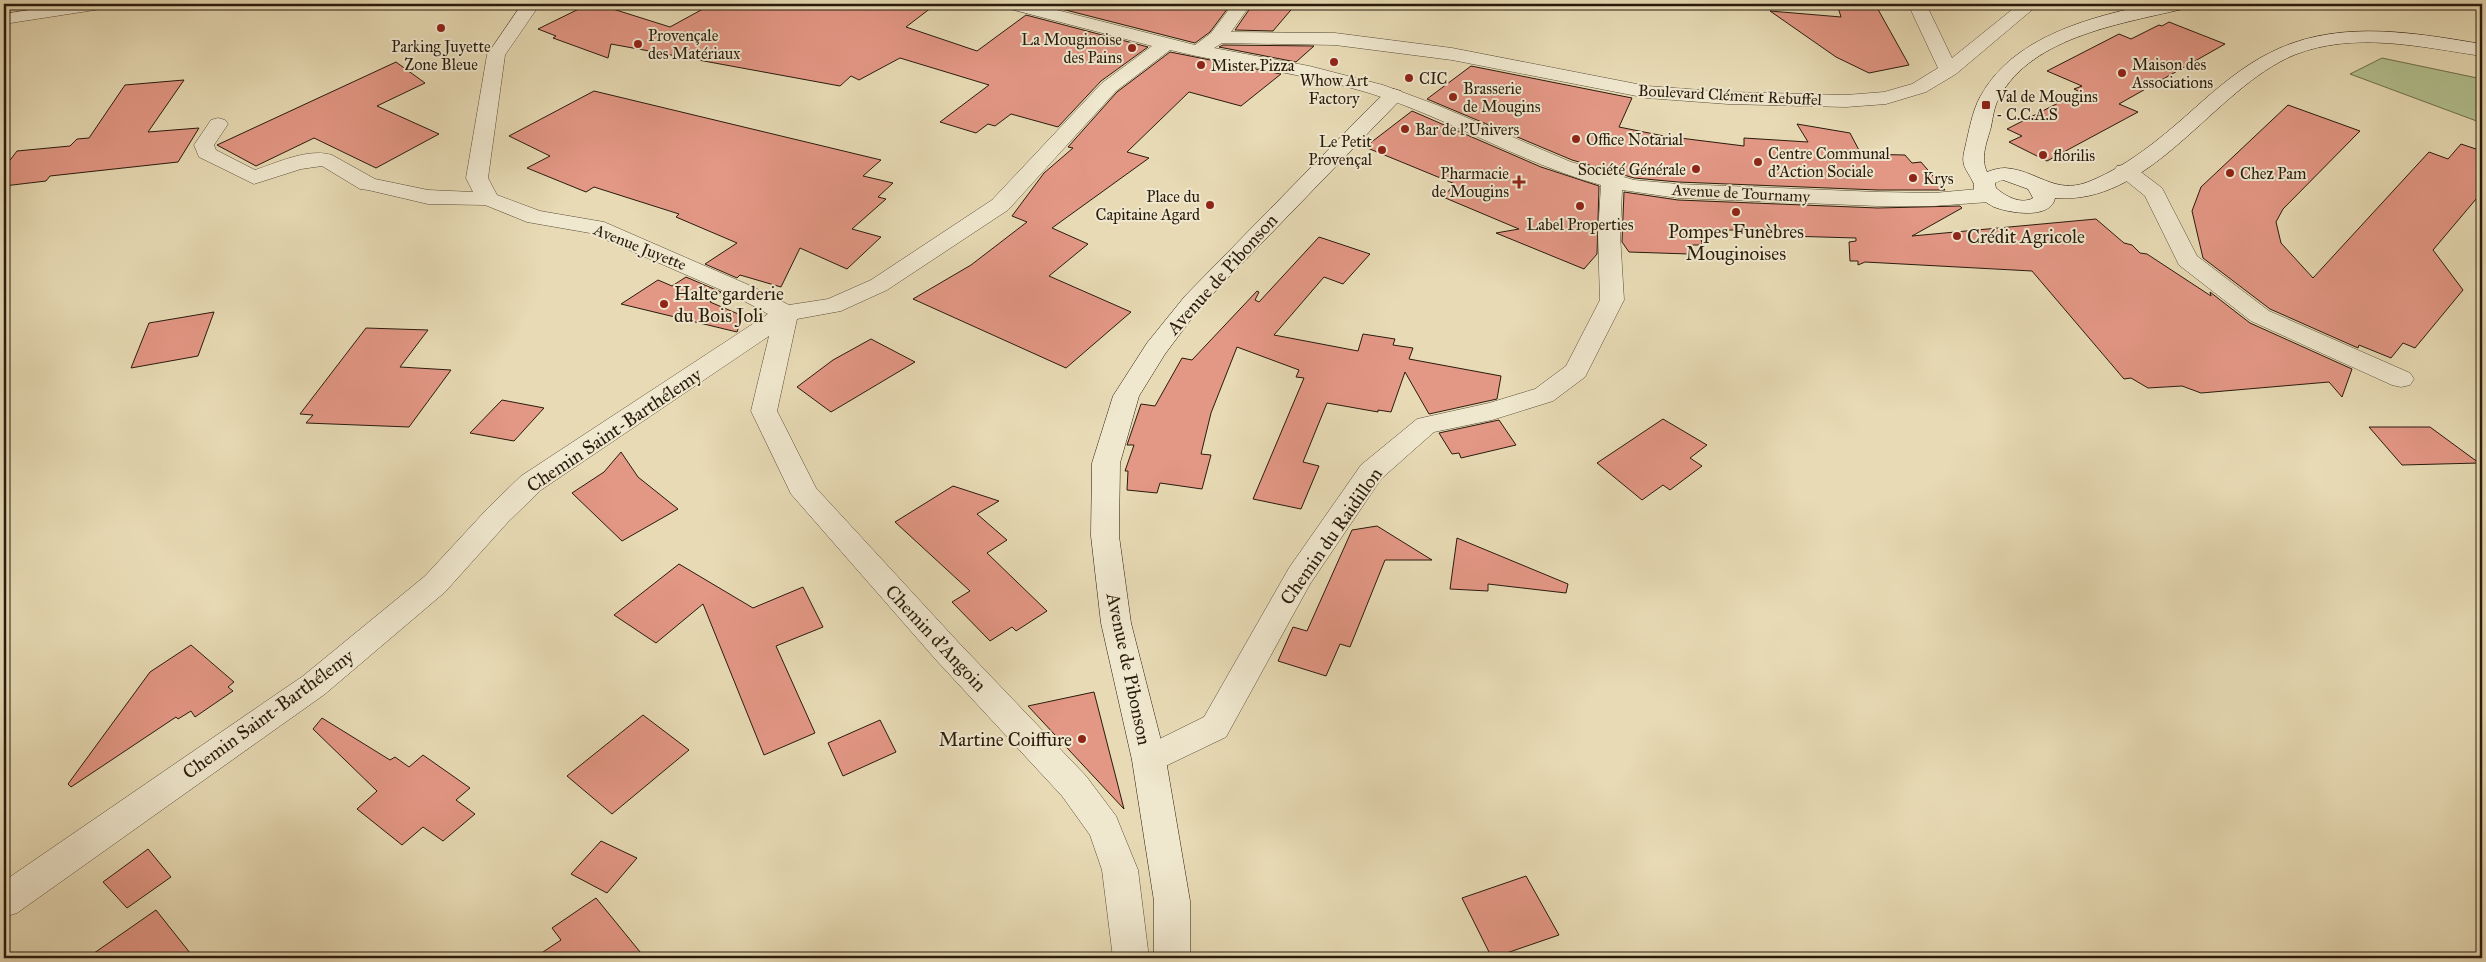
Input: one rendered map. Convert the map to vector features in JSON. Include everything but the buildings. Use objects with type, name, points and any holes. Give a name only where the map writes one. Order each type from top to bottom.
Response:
[{"type":"street","points":[[4,19],[101,4]]},
{"type":"street","points":[[488,199],[477,178],[496,55],[531,4]]},
{"type":"street","name":"Avenue de Tournamy","points":[[1012,4],[1198,51],[1332,77],[1394,95],[1568,168],[1612,182],[1688,191],[1890,200],[1962,198],[1986,188],[1995,175],[2013,176]]},
{"type":"street","points":[[1198,51],[1218,37],[1242,4]]},
{"type":"street","points":[[1917,4],[1949,70]]},
{"type":"street","name":"Boulevard Clément Rebuffel","points":[[1218,37],[1299,37],[1373,42],[1452,54],[1647,92],[1728,98],[1846,101],[1886,98],[1919,88],[1949,70],[2030,4]]},
{"type":"street","points":[[2043,190],[2044,200],[2040,204],[2024,207],[2005,203],[1986,188],[1974,172],[1972,159],[1991,94],[2004,75],[2029,56],[2093,23],[2148,9],[2181,4]]},
{"type":"street","points":[[2465,4],[2482,5]]},
{"type":"street","points":[[1978,137],[1989,155],[2013,176],[2031,181],[2043,190],[2081,190],[2100,184],[2125,171],[2160,148],[2245,76],[2267,60],[2308,44],[2353,37],[2403,40],[2482,50]]},
{"type":"street","name":"Chemin Saint-Barthélemy","points":[[4,901],[314,685],[435,584],[498,515],[531,483],[786,313],[833,306],[879,285],[1000,205],[1055,143],[1109,87],[1167,43]]},
{"type":"street","name":"Avenue de Pibonson","points":[[1172,958],[1172,901],[1149,760],[1116,623],[1105,536],[1106,463],[1126,396],[1156,349],[1193,300],[1376,110],[1394,95]]},
{"type":"street","name":"Avenue Juyette","points":[[218,124],[204,145],[206,153],[254,178],[297,163],[325,159],[368,184],[428,197],[488,199],[535,217],[596,227],[744,291],[786,313]]},
{"type":"street","points":[[2125,171],[2154,193],[2187,260],[2260,316],[2401,379]]},
{"type":"street","name":"Chemin du Raidillon","points":[[1149,760],[1215,727],[1299,576],[1371,472],[1426,425],[1492,411],[1544,395],[1576,371],[1612,300],[1608,234],[1612,182]]},
{"type":"street","name":"Chemin d'Angoin","points":[[786,313],[764,410],[805,494],[948,652],[1074,786],[1104,826],[1120,870],[1132,958]]},
{"type":"green space","points":[[2382,58],[2482,79],[2482,123],[2350,74]]},
{"type":"place","name":"Parking Juyette Zone Bleue","points":[[441,28]]},
{"type":"place","name":"Provençale des Matériaux","points":[[638,44]]},
{"type":"place","name":"La Mouginoise des Pains","points":[[1132,48]]},
{"type":"place","name":"Whow Art Factory","points":[[1334,62]]},
{"type":"place","name":"Mister Pizza","points":[[1201,65]]},
{"type":"place","name":"Maison des Associations","points":[[2122,73]]},
{"type":"place","name":"CIC","points":[[1409,78]]},
{"type":"place","name":"Brasserie de Mougins","points":[[1453,97]]},
{"type":"place","name":"Val de Mougins - C.C.A.S","points":[[1986,105]]},
{"type":"place","name":"Bar de l'Univers","points":[[1405,129]]},
{"type":"place","name":"Office Notarial","points":[[1576,139]]},
{"type":"place","name":"Le Petit Provençal","points":[[1382,150]]},
{"type":"place","name":"florilis","points":[[2043,155]]},
{"type":"place","name":"Centre Communal d'Action Sociale","points":[[1758,162]]},
{"type":"place","name":"Société Générale","points":[[1696,169]]},
{"type":"place","name":"Chez Pam","points":[[2230,173]]},
{"type":"place","name":"Krys","points":[[1913,178]]},
{"type":"place","name":"Pharmacie de Mougins","points":[[1519,182]]},
{"type":"place","name":"Place du Capitaine Agard","points":[[1210,205]]},
{"type":"place","name":"Label Properties","points":[[1580,206]]},
{"type":"place","name":"Pompes Funèbres Mouginoises","points":[[1736,212]]},
{"type":"place","name":"Crédit Agricole","points":[[1957,236]]},
{"type":"place","name":"Halte garderie du Bois Joli","points":[[664,304]]},
{"type":"place","name":"Martine Coiffure","points":[[1082,739]]}]
